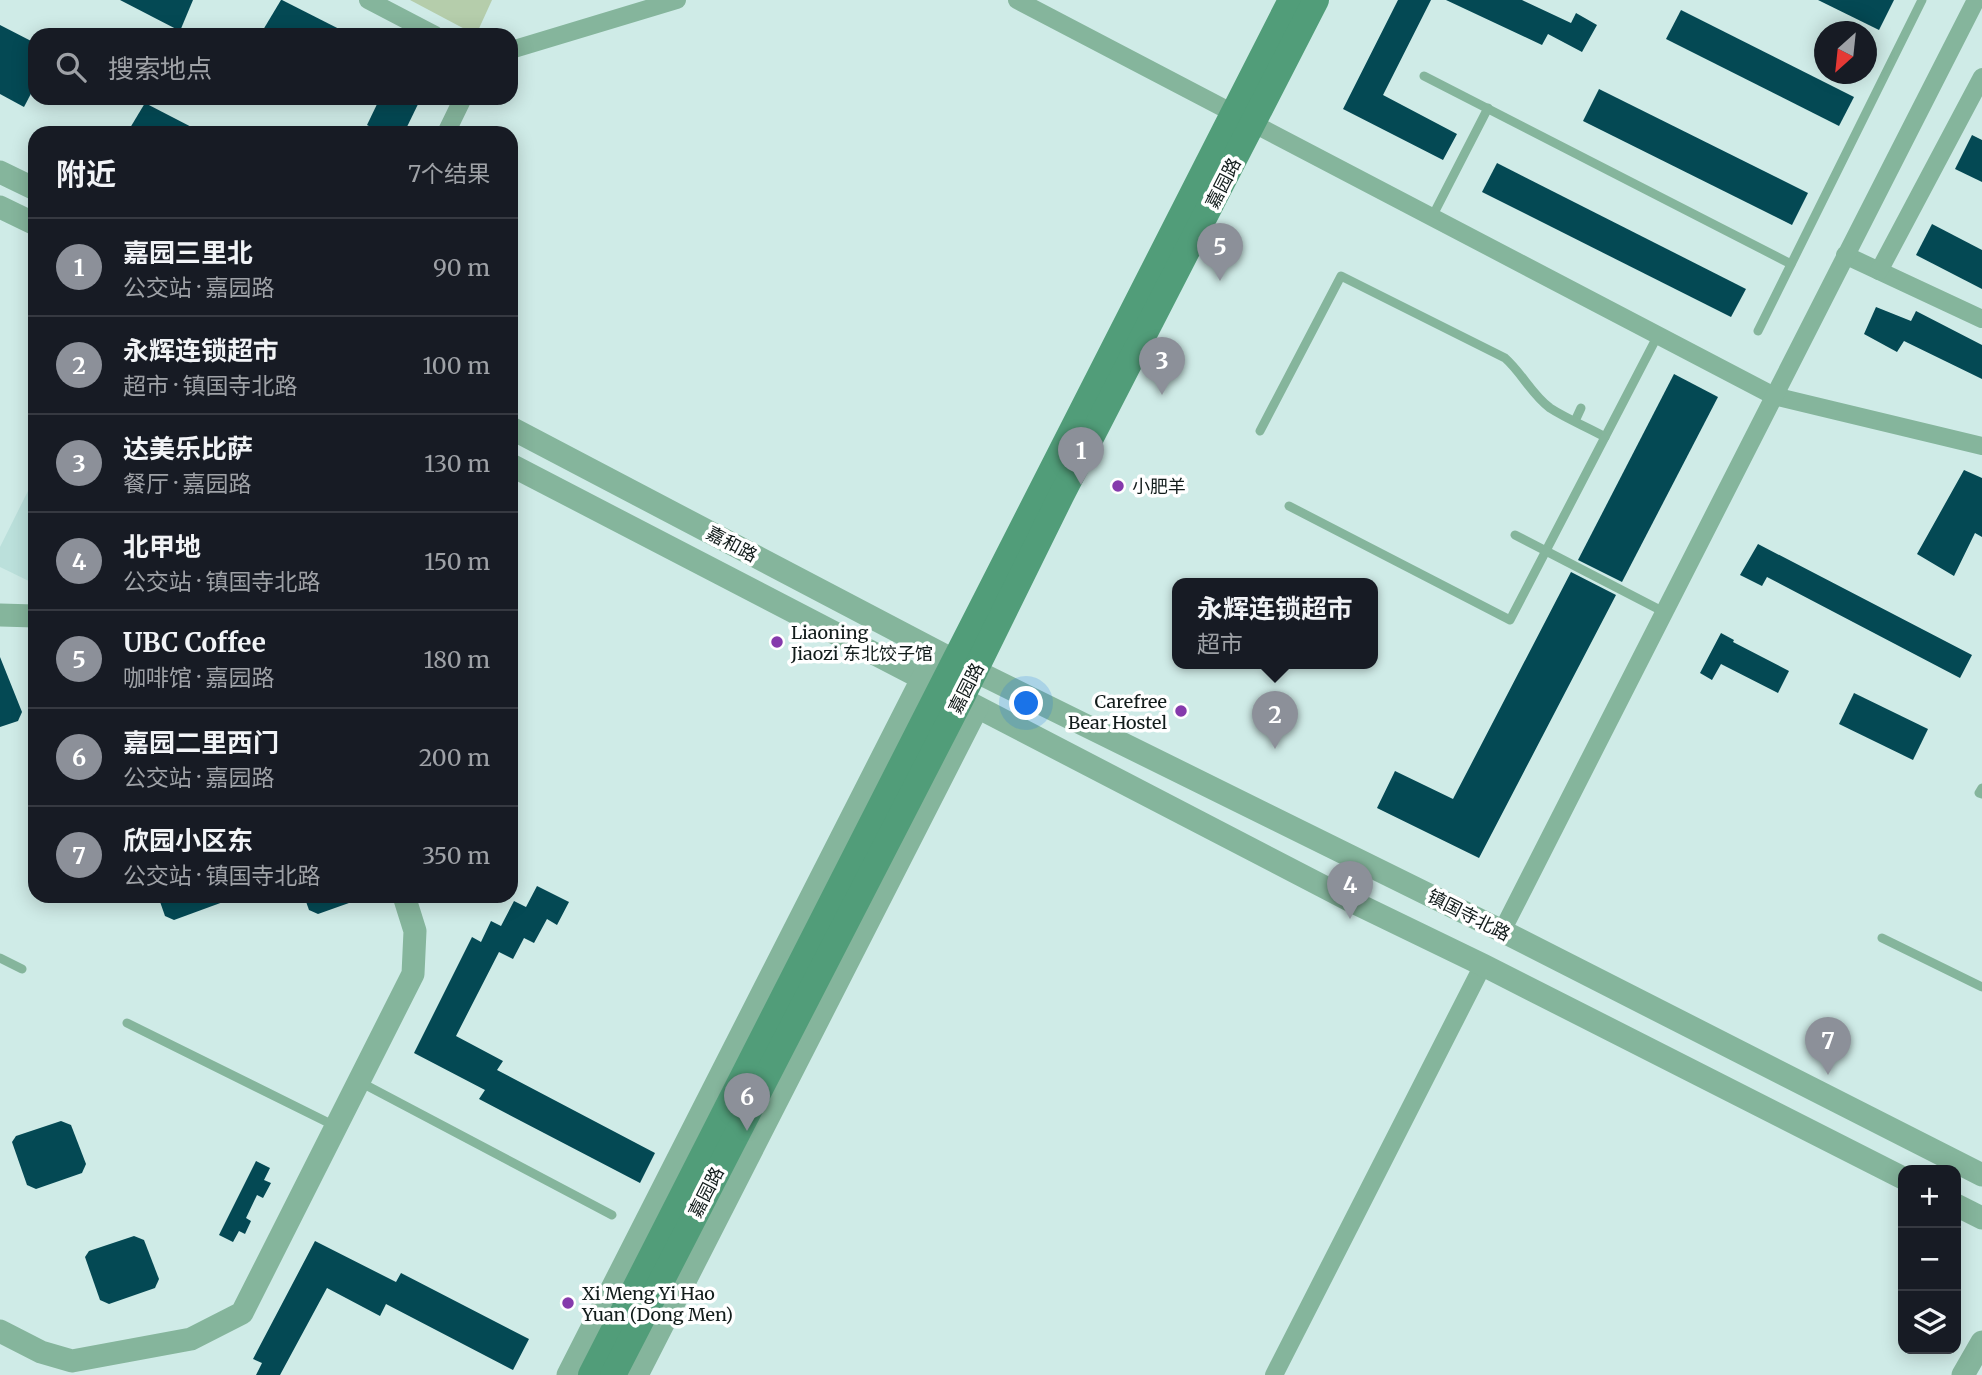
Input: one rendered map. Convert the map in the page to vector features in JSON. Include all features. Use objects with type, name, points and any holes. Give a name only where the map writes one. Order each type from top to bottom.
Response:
[{"type":"main road","name":"嘉园路","points":[[1243,119],[1290,0]]},
{"type":"main road","name":"嘉园路","points":[[591,1375],[950,693],[1243,119],[1316,0]]},
{"type":"main road","name":"嘉园路","points":[[613,1375],[950,693]]},
{"type":"street","points":[[368,0],[422,28]]},
{"type":"street","points":[[518,48],[677,0]]},
{"type":"street","points":[[1017,0],[1774,396],[1982,446]]},
{"type":"street","points":[[1502,931],[1976,0]]},
{"type":"street","points":[[1879,271],[1982,77]]},
{"type":"street","points":[[449,126],[460,105]]},
{"type":"street","points":[[0,172],[28,186]]},
{"type":"street","points":[[0,207],[28,221]]},
{"type":"street","points":[[1845,255],[1982,319]]},
{"type":"street","name":"嘉和路","points":[[518,432],[964,666]]},
{"type":"street","name":"嘉和路","points":[[518,469],[950,693]]},
{"type":"street","points":[[0,615],[28,616]]},
{"type":"street","name":"镇国寺北路","points":[[964,666],[1502,931],[1982,1175]]},
{"type":"street","points":[[950,693],[1357,904],[1898,1175]]},
{"type":"street","points":[[568,1375],[950,693]]},
{"type":"street","points":[[638,1375],[950,693]]},
{"type":"street","points":[[0,1331],[41,1352],[72,1361],[191,1339],[242,1313],[413,974],[415,931],[406,903]]},
{"type":"street","points":[[1274,1375],[1483,965]]},
{"type":"street","points":[[1961,1208],[1982,1218]]},
{"type":"street","points":[[1963,1375],[1982,1342]]},
{"type":"lane","points":[[1758,331],[1922,0]]},
{"type":"lane","points":[[1424,76],[1791,264]]},
{"type":"lane","points":[[1432,217],[1488,108]]},
{"type":"lane","points":[[1261,431],[1341,276],[1505,359],[1518,370],[1534,393],[1549,407],[1605,437]]},
{"type":"lane","points":[[1289,506],[1510,620],[1658,335]]},
{"type":"lane","points":[[1575,421],[1581,408]]},
{"type":"lane","points":[[1515,535],[1664,612]]},
{"type":"lane","points":[[1982,788],[1979,793],[1982,794]]},
{"type":"lane","points":[[1882,938],[1982,987]]},
{"type":"lane","points":[[0,958],[22,969]]},
{"type":"lane","points":[[127,1023],[336,1127]]},
{"type":"lane","points":[[358,1082],[612,1215]]},
{"type":"shaded area","points":[[28,491],[28,581],[0,567],[0,547]]},
{"type":"green space","points":[[410,0],[492,0],[479,28],[463,28]]},
{"type":"building","points":[[120,0],[193,0],[181,28],[174,28]]},
{"type":"building","points":[[282,0],[337,28],[264,28]]},
{"type":"building","points":[[1398,0],[1431,0],[1383,95],[1457,134],[1443,160],[1343,109]]},
{"type":"building","points":[[1446,0],[1522,0],[1571,23],[1576,13],[1597,25],[1582,52],[1548,34],[1542,45]]},
{"type":"building","points":[[1818,0],[1894,0],[1879,30],[1877,21],[1861,21]]},
{"type":"building","points":[[1681,10],[1814,77],[1814,84],[1828,84],[1854,97],[1839,126],[1666,39]]},
{"type":"building","points":[[0,25],[28,39],[28,99],[24,107],[0,94]]},
{"type":"building","points":[[1599,89],[1808,193],[1792,225],[1583,121]]},
{"type":"building","points":[[144,105],[149,105],[189,126],[131,126]]},
{"type":"building","points":[[377,105],[418,105],[407,126],[367,125]]},
{"type":"building","points":[[1972,135],[1982,140],[1982,182],[1955,169]]},
{"type":"building","points":[[1497,163],[1746,289],[1731,317],[1482,192]]},
{"type":"building","points":[[1932,224],[1982,250],[1982,289],[1916,255]]},
{"type":"building","points":[[1876,307],[1911,321],[1916,311],[1982,345],[1982,379],[1904,341],[1897,352],[1864,334]]},
{"type":"building","points":[[1674,374],[1718,397],[1622,582],[1578,560]]},
{"type":"building","points":[[1964,470],[1982,478],[1982,537],[1975,533],[1954,576],[1917,554]]},
{"type":"building","points":[[1758,544],[1972,655],[1960,678],[1767,577],[1762,586],[1740,575]]},
{"type":"building","points":[[1571,572],[1616,595],[1479,858],[1377,808],[1395,771],[1453,799]]},
{"type":"building","points":[[1721,633],[1789,671],[1778,693],[1721,664],[1712,680],[1700,673]]},
{"type":"building","points":[[0,657],[22,712],[18,721],[0,727]]},
{"type":"building","points":[[1854,693],[1928,729],[1913,760],[1839,724]]},
{"type":"building","points":[[537,886],[569,902],[557,925],[547,919],[534,943],[524,938],[513,959],[499,952],[456,1036],[503,1061],[497,1070],[655,1153],[640,1183],[479,1099],[485,1090],[414,1053],[472,937],[481,942],[491,921],[501,926],[513,903],[526,907]]},
{"type":"building","points":[[160,903],[220,903],[174,920],[165,916]]},
{"type":"building","points":[[306,903],[349,903],[318,914],[309,910]]},
{"type":"building","points":[[61,1121],[71,1125],[86,1164],[82,1173],[36,1189],[27,1185],[12,1142],[16,1136]]},
{"type":"building","points":[[256,1161],[270,1168],[264,1180],[271,1183],[263,1198],[257,1195],[246,1218],[251,1221],[245,1234],[239,1231],[233,1242],[219,1235]]},
{"type":"building","points":[[134,1236],[144,1240],[159,1279],[155,1288],[109,1304],[100,1300],[85,1257],[89,1251]]},
{"type":"building","points":[[315,1241],[396,1282],[401,1273],[529,1339],[513,1370],[386,1304],[380,1316],[327,1288],[280,1375],[256,1375],[262,1363],[253,1359]]},
{"type":"place","name":"UBC Coffee","points":[[1220,281]]},
{"type":"place","name":"达美乐比萨","points":[[1162,395]]},
{"type":"place","name":"嘉园三里北","points":[[1081,485]]},
{"type":"place","name":"小肥羊","points":[[1118,486]]},
{"type":"place","name":"Liaoning Jiaozi 东北饺子馆","points":[[777,642]]},
{"type":"place","name":"Carefree Bear Hostel","points":[[1181,711]]},
{"type":"place","name":"永辉连锁超市","points":[[1275,749]]},
{"type":"place","name":"北甲地","points":[[1350,919]]},
{"type":"place","name":"欣园小区东","points":[[1828,1075]]},
{"type":"place","name":"嘉园二里西门","points":[[747,1131]]},
{"type":"place","name":"Xi Meng Yi Hao Yuan (Dong Men)","points":[[568,1303]]}]
